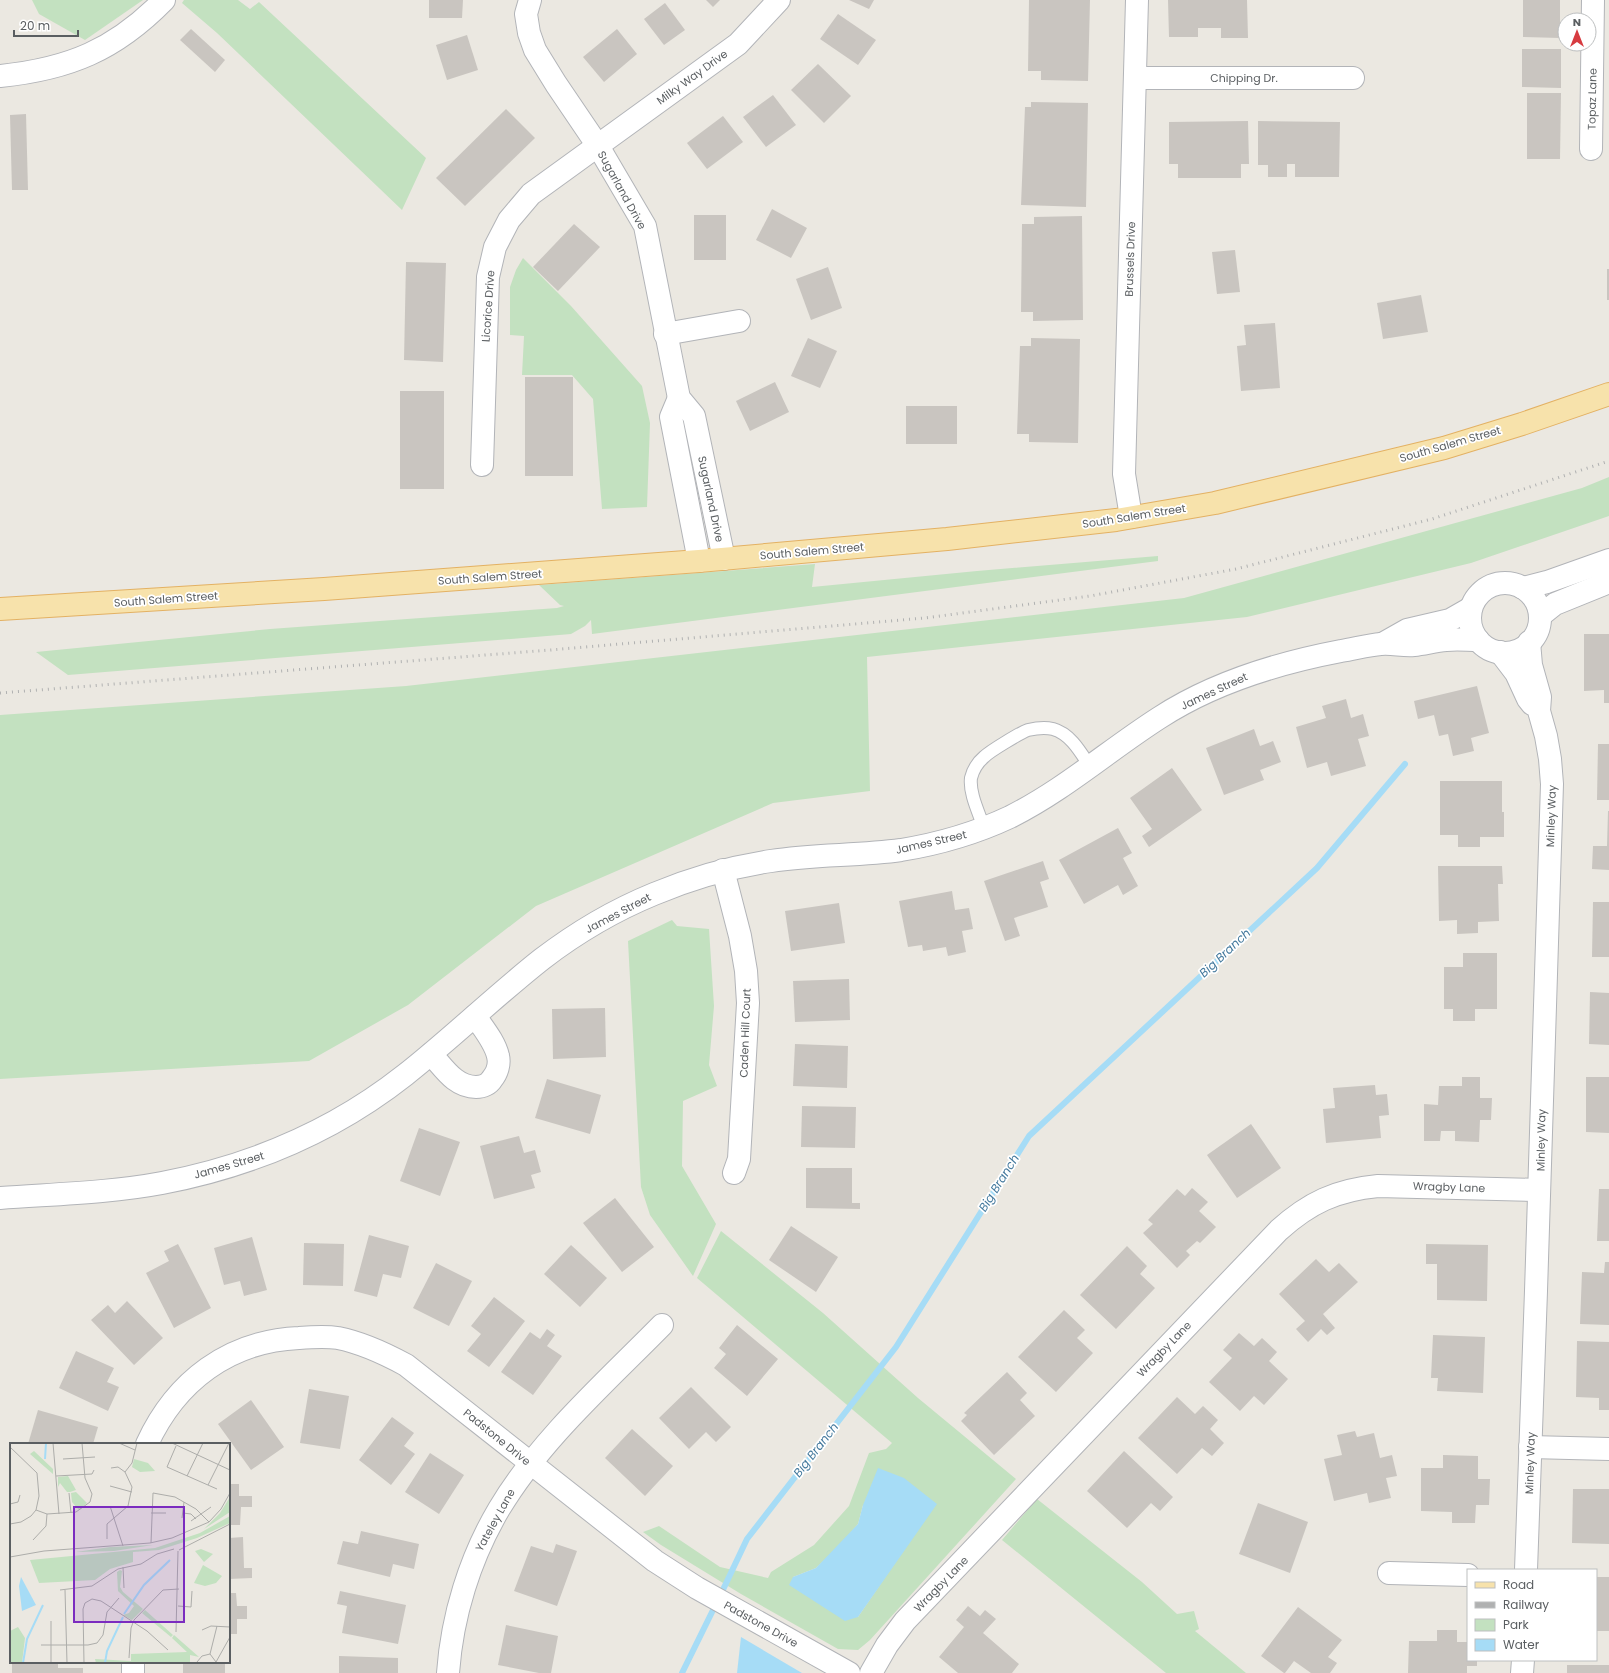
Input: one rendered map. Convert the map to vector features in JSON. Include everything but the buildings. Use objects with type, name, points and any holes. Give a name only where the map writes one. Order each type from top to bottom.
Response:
[{"type":"main road","name":"South Salem Street","points":[[0,609],[332,588],[724,559],[947,539],[1131,517],[1215,503],[1444,448],[1522,424],[1609,394]]},
{"type":"street","points":[[0,76],[32,72],[61,66],[90,55],[122,36],[150,15],[164,0]]},
{"type":"street","name":"Sugarland Drive","points":[[530,0],[526,14],[529,33],[535,50],[598,146],[645,226],[665,334],[679,398],[694,416],[724,559]]},
{"type":"street","name":"Milky Way Drive","points":[[598,146],[738,44],[779,0]]},
{"type":"street","name":"Brussels Drive","points":[[1131,517],[1124,474],[1138,0]]},
{"type":"street","name":"Topaz Lane","points":[[1590,149],[1600,87],[1593,0]]},
{"type":"street","name":"Chipping Dr.","points":[[1136,78],[1353,78]]},
{"type":"street","name":"Licorice Drive","points":[[482,465],[486,303],[488,277],[495,247],[509,220],[531,194],[598,146]]},
{"type":"street","points":[[665,334],[739,321]]},
{"type":"street","name":"Sugarland Drive","points":[[679,398],[671,417],[699,561]]},
{"type":"street","points":[[1523,588],[1547,582],[1609,560]]},
{"type":"street","points":[[1540,616],[1555,604],[1609,582]]},
{"type":"street","points":[[1502,583],[1513,584],[1523,588],[1532,595],[1537,605],[1540,616],[1536,635],[1530,642],[1516,651],[1500,652],[1488,648],[1478,640],[1471,625],[1471,608],[1476,599],[1483,591],[1502,583]]},
{"type":"street","name":"James Street","points":[[1384,643],[1407,630],[1450,620],[1471,608]]},
{"type":"street","name":"James Street","points":[[0,1198],[159,1184],[201,1175],[254,1159],[290,1146],[347,1115],[378,1095],[431,1054],[542,959],[589,928],[650,895],[723,870],[772,860],[898,850],[944,840],[984,828],[1034,805],[1090,768],[1162,716],[1220,686],[1246,675],[1317,656],[1384,643],[1410,646],[1450,639],[1478,640]]},
{"type":"street","name":"Minley Way","points":[[1526,1569],[1552,784],[1548,748],[1538,711],[1540,697],[1531,665],[1530,642]]},
{"type":"street","name":"Minley Way","points":[[1500,652],[1510,662],[1528,699],[1538,711]]},
{"type":"street","name":"Caden Hill Court","points":[[723,870],[740,936],[746,971],[748,1003],[739,1159],[734,1173]]},
{"type":"street","points":[[431,1054],[455,1080],[467,1087],[480,1087],[490,1083],[496,1075],[498,1056],[494,1045],[475,1016]]},
{"type":"street","name":"Wragby Lane","points":[[871,1673],[887,1645],[906,1621],[1278,1230],[1301,1212],[1323,1199],[1338,1193],[1351,1189],[1378,1186],[1539,1190]]},
{"type":"street","name":"Yateley Lane","points":[[448,1673],[456,1618],[474,1559],[499,1508],[531,1464],[560,1429],[662,1325]]},
{"type":"street","name":"Padstone Drive","points":[[148,1443],[158,1422],[171,1402],[188,1384],[224,1358],[249,1346],[267,1341],[290,1338],[323,1337],[337,1338],[360,1344],[383,1352],[406,1365],[633,1545],[674,1574],[849,1673]]},
{"type":"street","points":[[1530,1447],[1609,1449]]},
{"type":"street","points":[[1389,1573],[1467,1576]]},
{"type":"street","points":[[1522,1673],[1523,1661]]},
{"type":"lane","points":[[984,828],[972,789],[971,778],[976,766],[984,756],[1026,731],[1040,728],[1053,729],[1065,735],[1075,745],[1090,768]]},
{"type":"green space","points":[[32,0],[143,0],[85,40],[39,14]]},
{"type":"green space","points":[[184,0],[238,0],[250,9],[259,2],[426,158],[402,210],[217,33],[182,3]]},
{"type":"green space","points":[[523,258],[571,306],[642,386],[650,423],[647,507],[602,509],[593,399],[572,375],[522,375],[524,336],[510,335],[510,287],[516,270]]},
{"type":"green space","points":[[1609,477],[1609,516],[1471,563],[1247,617],[867,657],[870,791],[773,803],[536,906],[408,1005],[309,1061],[0,1079],[0,715],[406,686],[1184,598],[1582,488]]},
{"type":"green space","points":[[1158,556],[1158,561],[592,634],[591,620],[585,626],[571,634],[68,675],[36,652],[270,629],[557,608],[564,606],[560,605],[539,585],[815,564],[812,587],[977,571]]},
{"type":"green space","points":[[672,920],[677,926],[709,929],[714,1006],[709,1065],[717,1086],[683,1101],[682,1166],[716,1224],[693,1276],[650,1215],[641,1187],[628,941]]},
{"type":"green space","points":[[721,1231],[823,1313],[918,1398],[1016,1479],[870,1640],[858,1650],[838,1649],[741,1594],[661,1545],[643,1532],[659,1526],[720,1567],[768,1578],[771,1572],[814,1545],[849,1506],[869,1453],[886,1449],[892,1443],[697,1278]],"holes":[[[936,1503],[858,1617],[793,1577],[816,1568],[838,1547],[858,1524],[863,1505]]]},
{"type":"green space","points":[[1037,1499],[1142,1582],[1177,1614],[1194,1611],[1199,1629],[1195,1631],[1246,1673],[1166,1673],[1002,1540]]},
{"type":"water","points":[[878,1468],[904,1478],[937,1504],[858,1617],[845,1621],[789,1585],[793,1577],[816,1568],[858,1524],[863,1505]]},
{"type":"water","points":[[741,1637],[802,1673],[737,1673]]},
{"type":"waterway","name":"Big Branch","points":[[720,1596],[747,1539],[896,1347],[1029,1136],[1317,868],[1405,764]]},
{"type":"waterway","name":"Big Branch","points":[[682,1673],[716,1604]]},
{"type":"railway","points":[[0,693],[550,650],[925,618],[1090,596],[1236,569],[1432,519],[1609,461]]}]
